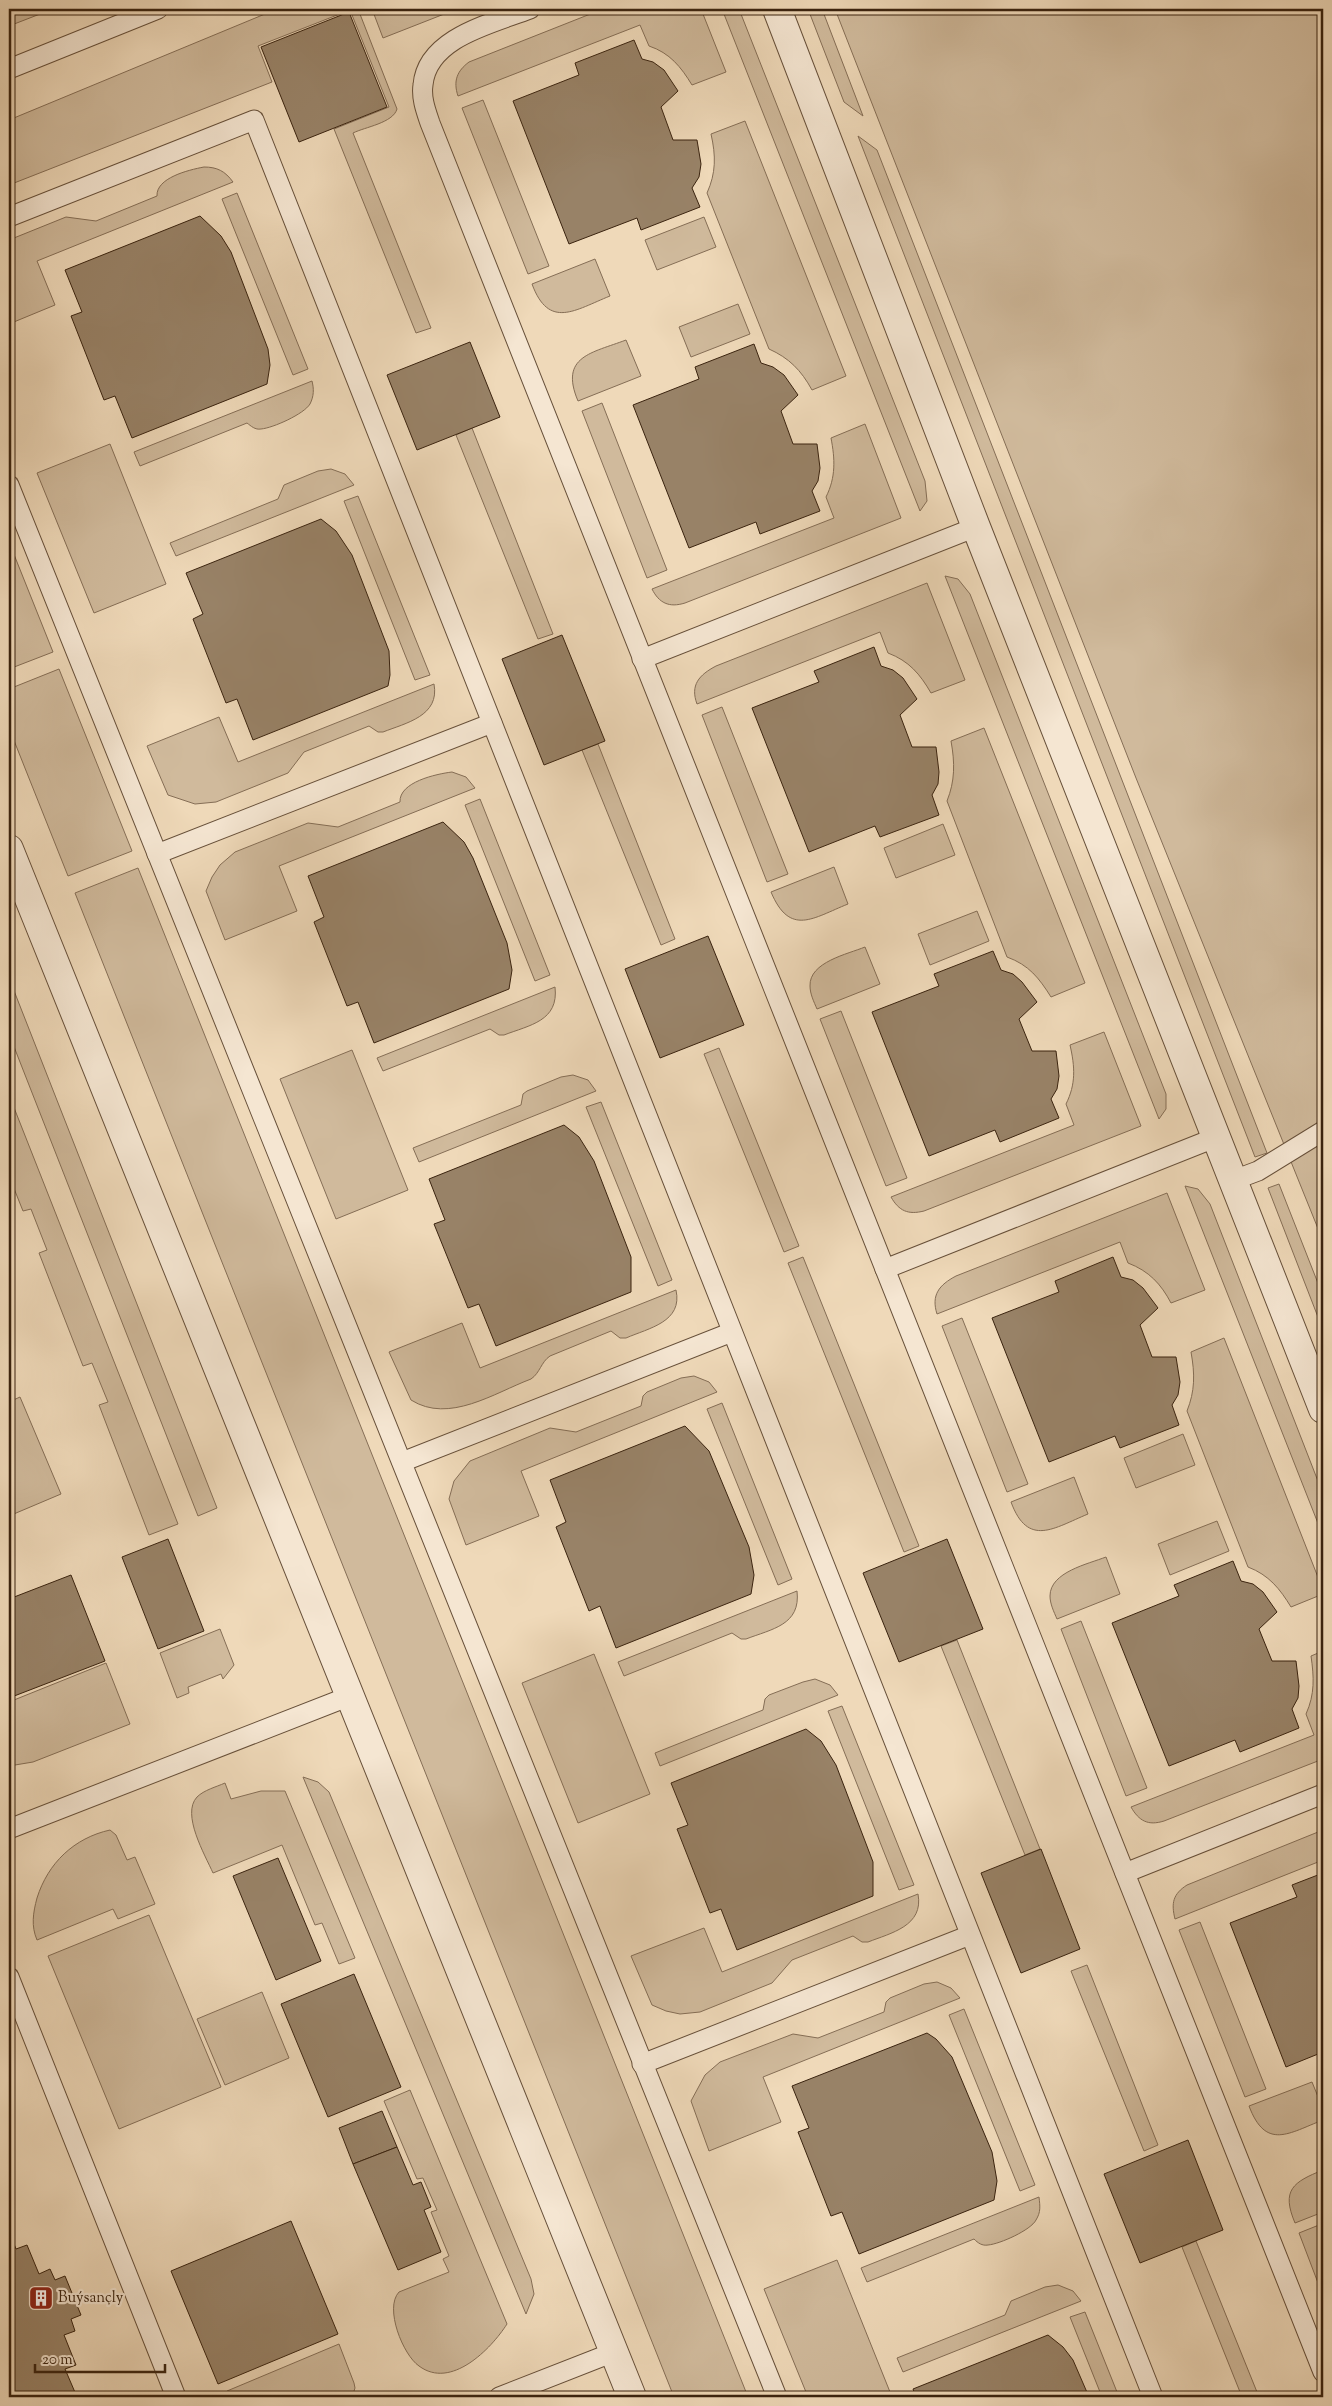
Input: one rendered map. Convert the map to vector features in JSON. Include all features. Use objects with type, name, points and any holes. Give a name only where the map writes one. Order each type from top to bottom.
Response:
[{"type":"street","points":[[778,9],[976,527],[1323,1409]]},
{"type":"street","points":[[9,849],[632,2397]]},
{"type":"lane","points":[[9,69],[158,9]]},
{"type":"lane","points":[[530,9],[470,33],[452,42],[438,54],[428,67],[423,85],[424,103],[433,132],[1323,2372]]},
{"type":"lane","points":[[9,217],[254,120],[1153,2397]]},
{"type":"lane","points":[[9,485],[777,2397]]},
{"type":"lane","points":[[642,659],[976,527]]},
{"type":"lane","points":[[157,854],[492,723]]},
{"type":"lane","points":[[1234,1180],[1258,1171],[1323,1131]]},
{"type":"lane","points":[[885,1269],[1217,1137]]},
{"type":"lane","points":[[402,1462],[732,1332]]},
{"type":"lane","points":[[9,1829],[350,1696]]},
{"type":"lane","points":[[1124,1873],[1323,1794]]},
{"type":"lane","points":[[642,2064],[970,1935]]},
{"type":"lane","points":[[9,1978],[176,2397]]},
{"type":"lane","points":[[499,2397],[614,2352]]},
{"type":"shaded area","points":[[9,9],[53,9],[9,26]]},
{"type":"shaded area","points":[[277,9],[358,9],[397,109],[390,118],[353,133],[431,328],[416,333],[334,129],[389,107],[350,10],[258,46],[272,82],[9,185],[9,120]]},
{"type":"shaded area","points":[[372,9],[457,9],[383,38]]},
{"type":"shaded area","points":[[603,9],[701,9],[726,72],[692,85],[674,61],[649,46],[640,25],[458,96],[457,77],[469,62]]},
{"type":"shaded area","points":[[722,9],[739,9],[925,481],[927,501],[920,511]]},
{"type":"shaded area","points":[[808,9],[822,9],[863,116],[844,102]]},
{"type":"shaded area","points":[[835,9],[1323,9],[1323,1241],[1136,778]]},
{"type":"shaded area","points":[[483,100],[549,266],[528,274],[462,108]]},
{"type":"shaded area","points":[[745,121],[846,376],[812,390],[794,365],[783,356],[769,349],[707,193],[714,164],[711,134]]},
{"type":"shaded area","points":[[858,136],[877,150],[1267,1153],[1255,1157]]},
{"type":"shaded area","points":[[204,167],[220,170],[233,182],[37,261],[55,305],[9,324],[9,240],[66,217],[96,221],[157,196],[162,184],[174,176]]},
{"type":"shaded area","points":[[237,193],[308,369],[293,375],[222,199]]},
{"type":"shaded area","points":[[704,217],[716,247],[657,270],[645,240]]},
{"type":"shaded area","points":[[595,259],[610,296],[564,312],[555,312],[546,307],[532,284]]},
{"type":"shaded area","points":[[738,304],[750,334],[691,357],[679,327]]},
{"type":"shaded area","points":[[626,340],[641,376],[578,401],[573,386],[573,374],[576,365],[582,358],[591,353]]},
{"type":"shaded area","points":[[312,381],[313,392],[310,404],[302,412],[288,420],[261,429],[247,423],[140,466],[134,452]]},
{"type":"shaded area","points":[[602,403],[667,570],[647,578],[582,411]]},
{"type":"shaded area","points":[[865,424],[901,518],[685,603],[674,605],[665,603],[658,598],[652,589],[834,518],[826,497],[832,482],[834,468],[831,438]]},
{"type":"shaded area","points":[[472,428],[553,634],[538,639],[456,435]]},
{"type":"shaded area","points":[[110,444],[166,584],[94,613],[37,473]]},
{"type":"shaded area","points":[[331,469],[345,474],[354,485],[176,556],[170,543],[278,499],[284,485],[318,471]]},
{"type":"shaded area","points":[[358,496],[430,675],[415,680],[344,501]]},
{"type":"shaded area","points":[[9,542],[53,652],[9,669]]},
{"type":"shaded area","points":[[945,576],[958,579],[970,594],[1166,1094],[1166,1109],[1159,1119]]},
{"type":"shaded area","points":[[927,583],[965,680],[931,693],[923,680],[908,664],[888,653],[880,632],[697,704],[695,686],[705,673],[716,666]]},
{"type":"shaded area","points":[[59,669],[132,851],[68,876],[9,728],[9,689]]},
{"type":"shaded area","points":[[434,684],[432,704],[419,717],[383,732],[378,732],[369,726],[304,752],[288,773],[216,802],[195,804],[168,795],[147,746],[219,717],[238,762]]},
{"type":"shaded area","points":[[722,707],[788,874],[767,882],[702,715]]},
{"type":"shaded area","points":[[984,728],[1085,983],[1051,997],[1033,973],[1015,960],[1007,957],[947,801],[954,772],[951,741]]},
{"type":"shaded area","points":[[598,744],[675,939],[661,945],[582,750]]},
{"type":"shaded area","points":[[452,772],[466,777],[475,788],[279,866],[297,911],[225,940],[206,891],[220,865],[235,852],[308,823],[338,827],[400,802],[401,795],[405,789],[420,780]]},
{"type":"shaded area","points":[[480,799],[550,975],[535,981],[465,805]]},
{"type":"shaded area","points":[[943,824],[955,855],[896,878],[884,848]]},
{"type":"shaded area","points":[[834,867],[848,904],[804,920],[794,919],[786,915],[778,906],[771,892]]},
{"type":"shaded area","points":[[138,868],[748,2397],[674,2397],[75,893]]},
{"type":"shaded area","points":[[977,911],[989,941],[930,965],[918,934]]},
{"type":"shaded area","points":[[865,947],[880,984],[817,1009],[811,995],[810,986],[811,978],[816,971],[831,960]]},
{"type":"shaded area","points":[[9,978],[217,1508],[198,1516],[9,1034]]},
{"type":"shaded area","points":[[555,987],[555,998],[547,1014],[541,1020],[524,1028],[504,1035],[499,1035],[490,1029],[383,1071],[377,1058]]},
{"type":"shaded area","points":[[841,1011],[907,1178],[886,1186],[820,1019]]},
{"type":"shaded area","points":[[1104,1032],[1141,1126],[924,1211],[909,1212],[897,1206],[891,1197],[1074,1125],[1066,1104],[1072,1089],[1074,1075],[1070,1045]]},
{"type":"shaded area","points":[[719,1048],[799,1246],[784,1252],[704,1054]]},
{"type":"shaded area","points":[[352,1050],[408,1190],[336,1219],[280,1079]]},
{"type":"shaded area","points":[[573,1075],[588,1080],[596,1091],[419,1162],[413,1148],[521,1105],[523,1094],[527,1091],[561,1077]]},
{"type":"shaded area","points":[[9,1100],[11,1100],[178,1524],[149,1535],[99,1405],[108,1402],[92,1363],[83,1366],[39,1253],[47,1250],[31,1209],[23,1211],[9,1176]]},
{"type":"shaded area","points":[[601,1102],[672,1280],[658,1286],[586,1107]]},
{"type":"shaded area","points":[[1279,1184],[1323,1296],[1323,1330],[1268,1188]]},
{"type":"shaded area","points":[[1185,1186],[1198,1189],[1210,1204],[1323,1494],[1323,1536]]},
{"type":"shaded area","points":[[1167,1193],[1205,1290],[1171,1303],[1154,1279],[1128,1263],[1120,1242],[937,1314],[935,1301],[938,1291],[945,1283],[956,1276]]},
{"type":"shaded area","points":[[803,1257],[919,1546],[904,1552],[788,1263]]},
{"type":"shaded area","points":[[676,1290],[677,1301],[674,1310],[669,1317],[654,1327],[626,1338],[620,1338],[611,1331],[550,1356],[531,1379],[487,1398],[456,1408],[426,1407],[411,1400],[389,1352],[462,1323],[480,1368]]},
{"type":"shaded area","points":[[962,1318],[1028,1484],[1007,1492],[942,1326]]},
{"type":"shaded area","points":[[1224,1338],[1323,1590],[1323,1594],[1291,1607],[1283,1594],[1268,1578],[1248,1567],[1187,1411],[1194,1382],[1191,1352]]},
{"type":"shaded area","points":[[694,1376],[709,1382],[717,1392],[521,1471],[539,1516],[466,1545],[449,1499],[454,1481],[470,1461],[550,1428],[576,1432],[641,1406],[643,1396],[647,1392],[681,1378]]},
{"type":"shaded area","points":[[20,1397],[61,1494],[9,1516],[9,1402]]},
{"type":"shaded area","points":[[722,1403],[792,1579],[778,1585],[707,1409]]},
{"type":"shaded area","points":[[1183,1434],[1195,1465],[1136,1488],[1124,1458]]},
{"type":"shaded area","points":[[1074,1477],[1088,1514],[1064,1525],[1043,1530],[1034,1530],[1025,1525],[1011,1502]]},
{"type":"shaded area","points":[[1217,1521],[1229,1551],[1170,1575],[1158,1544]]},
{"type":"shaded area","points":[[1106,1557],[1120,1594],[1057,1619],[1051,1605],[1050,1596],[1056,1581],[1071,1570]]},
{"type":"shaded area","points":[[797,1591],[797,1602],[794,1611],[783,1624],[775,1628],[746,1639],[741,1639],[732,1633],[624,1676],[618,1662]]},
{"type":"shaded area","points":[[1081,1621],[1147,1788],[1126,1796],[1061,1629]]},
{"type":"shaded area","points":[[220,1629],[234,1665],[223,1679],[221,1674],[188,1687],[189,1693],[177,1698],[160,1653]]},
{"type":"shaded area","points":[[957,1640],[1040,1849],[1025,1855],[941,1646]]},
{"type":"shaded area","points":[[1323,1651],[1323,1759],[1164,1821],[1153,1823],[1144,1821],[1137,1816],[1131,1807],[1314,1735],[1306,1714],[1313,1685],[1311,1656]]},
{"type":"shaded area","points":[[594,1654],[650,1794],[578,1823],[522,1683]]},
{"type":"shaded area","points":[[106,1663],[130,1724],[33,1762],[9,1766],[9,1702]]},
{"type":"shaded area","points":[[815,1679],[830,1685],[838,1695],[660,1766],[655,1753],[763,1710],[765,1699],[769,1695]]},
{"type":"shaded area","points":[[842,1706],[914,1885],[899,1890],[828,1711]]},
{"type":"shaded area","points":[[303,1777],[318,1782],[329,1792],[531,2279],[534,2294],[526,2314]]},
{"type":"shaded area","points":[[225,1783],[231,1799],[261,1791],[285,1791],[355,1958],[339,1964],[322,1923],[315,1925],[282,1845],[213,1873],[196,1835],[192,1814],[193,1804],[200,1795]]},
{"type":"shaded area","points":[[110,1830],[116,1835],[127,1860],[135,1857],[155,1904],[118,1919],[113,1909],[37,1940],[33,1925],[34,1909],[42,1885],[55,1863],[85,1839]]},
{"type":"shaded area","points":[[1323,1830],[1323,1860],[1175,1919],[1174,1899],[1187,1885]]},
{"type":"shaded area","points":[[918,1894],[919,1905],[916,1914],[904,1927],[868,1942],[862,1942],[853,1936],[792,1960],[772,1983],[700,2012],[680,2014],[652,2005],[631,1956],[704,1928],[722,1972]]},
{"type":"shaded area","points":[[149,1915],[221,2087],[119,2129],[48,1956]]},
{"type":"shaded area","points":[[1200,1922],[1266,2089],[1245,2097],[1179,1930]]},
{"type":"shaded area","points":[[1087,1965],[1158,2145],[1144,2151],[1071,1971]]},
{"type":"shaded area","points":[[937,1982],[951,1988],[960,1998],[763,2077],[781,2122],[709,2151],[691,2101],[705,2075],[720,2062],[793,2034],[818,2038],[884,2012],[886,2002],[890,1998],[924,1984]]},
{"type":"shaded area","points":[[262,1992],[289,2058],[225,2085],[197,2019]]},
{"type":"shaded area","points":[[964,2009],[1035,2185],[1020,2191],[949,2015]]},
{"type":"shaded area","points":[[1312,2082],[1323,2109],[1323,2120],[1299,2130],[1280,2135],[1271,2134],[1263,2129],[1249,2106]]},
{"type":"shaded area","points":[[410,2090],[507,2324],[481,2355],[457,2370],[444,2373],[431,2372],[419,2366],[413,2360],[397,2331],[395,2320],[395,2299],[399,2292],[449,2272],[443,2259],[449,2256],[431,2212],[437,2210],[423,2178],[417,2179],[384,2101]]},
{"type":"shaded area","points":[[1323,2170],[1323,2212],[1295,2223],[1289,2202],[1292,2189],[1297,2183]]},
{"type":"shaded area","points":[[1039,2197],[1038,2217],[1033,2224],[1015,2236],[986,2245],[980,2244],[974,2239],[867,2282],[861,2268]]},
{"type":"shaded area","points":[[1319,2225],[1323,2235],[1323,2296],[1299,2233]]},
{"type":"shaded area","points":[[1196,2241],[1259,2397],[1242,2397],[1182,2247]]},
{"type":"shaded area","points":[[837,2260],[892,2397],[808,2397],[764,2289]]},
{"type":"shaded area","points":[[1058,2285],[1073,2291],[1081,2301],[903,2372],[897,2358],[1005,2315],[1011,2301],[1045,2287]]},
{"type":"shaded area","points":[[1085,2312],[1119,2397],[1102,2397],[1070,2317]]},
{"type":"shaded area","points":[[339,2344],[354,2383],[355,2388],[352,2397],[231,2397],[227,2391]]},
{"type":"building","points":[[349,12],[387,107],[299,142],[261,47]]},
{"type":"building","points":[[634,40],[642,59],[653,62],[664,70],[678,91],[661,107],[673,140],[697,140],[701,164],[699,177],[692,188],[700,207],[641,230],[637,218],[569,244],[513,101],[579,75],[575,63]]},
{"type":"building","points":[[200,216],[221,236],[231,252],[268,349],[270,365],[267,384],[132,438],[115,396],[104,400],[71,316],[82,312],[65,270]]},
{"type":"building","points":[[470,342],[500,417],[417,450],[387,375]]},
{"type":"building","points":[[754,344],[761,363],[773,367],[784,375],[798,395],[781,411],[793,444],[817,444],[820,468],[818,481],[812,491],[820,511],[760,534],[756,522],[689,548],[633,405],[699,379],[695,367]]},
{"type":"building","points":[[321,519],[336,531],[352,555],[389,651],[390,675],[388,686],[253,740],[237,699],[226,703],[193,619],[203,614],[186,573]]},
{"type":"building","points":[[562,635],[605,741],[544,765],[502,659]]},
{"type":"building","points":[[874,647],[881,666],[893,670],[903,678],[917,699],[900,715],[912,747],[936,747],[939,772],[938,784],[932,795],[939,815],[880,837],[875,826],[809,852],[752,708],[819,682],[814,671]]},
{"type":"building","points":[[443,822],[464,842],[473,858],[507,943],[512,970],[509,989],[374,1043],[358,1002],[347,1006],[314,922],[324,917],[308,876]]},
{"type":"building","points":[[708,936],[744,1025],[660,1058],[625,969]]},
{"type":"building","points":[[993,951],[1001,970],[1013,974],[1022,982],[1037,1002],[1019,1019],[1032,1051],[1056,1051],[1059,1076],[1057,1089],[1051,1099],[1059,1118],[1000,1142],[995,1130],[929,1156],[872,1012],[939,986],[934,974]]},
{"type":"building","points":[[564,1125],[579,1137],[594,1161],[631,1257],[631,1292],[496,1346],[479,1304],[468,1308],[434,1224],[445,1220],[429,1179]]},
{"type":"building","points":[[1113,1257],[1121,1277],[1133,1280],[1143,1288],[1158,1308],[1140,1325],[1152,1357],[1176,1357],[1180,1382],[1178,1395],[1172,1405],[1179,1425],[1120,1448],[1115,1436],[1049,1462],[992,1318],[1059,1292],[1055,1281]]},
{"type":"building","points":[[685,1426],[709,1451],[749,1547],[754,1575],[751,1594],[616,1648],[600,1606],[589,1611],[556,1527],[566,1522],[550,1480]]},
{"type":"building","points":[[168,1539],[204,1631],[158,1649],[122,1557]]},
{"type":"building","points":[[947,1539],[983,1629],[899,1662],[863,1573]]},
{"type":"building","points":[[1233,1561],[1241,1581],[1253,1584],[1263,1592],[1277,1612],[1259,1629],[1272,1661],[1296,1661],[1299,1686],[1298,1698],[1292,1709],[1299,1728],[1240,1752],[1235,1740],[1169,1766],[1112,1623],[1179,1596],[1174,1585]]},
{"type":"building","points":[[71,1575],[105,1661],[9,1698],[9,1599]]},
{"type":"building","points":[[806,1729],[821,1741],[836,1765],[873,1862],[873,1896],[737,1950],[721,1909],[710,1913],[677,1829],[688,1825],[671,1783]]},
{"type":"building","points":[[1041,1849],[1080,1949],[1021,1973],[981,1873]]},
{"type":"building","points":[[278,1858],[321,1961],[276,1980],[233,1876]]},
{"type":"building","points":[[1323,1873],[1323,2052],[1286,2067],[1230,1923],[1297,1897],[1292,1885]]},
{"type":"building","points":[[354,1974],[401,2087],[328,2117],[281,2004]]},
{"type":"building","points":[[927,2033],[936,2039],[952,2057],[992,2152],[997,2181],[994,2200],[859,2254],[842,2212],[831,2216],[798,2132],[809,2128],[792,2086]]},
{"type":"building","points":[[382,2111],[397,2147],[353,2164],[339,2128]]},
{"type":"building","points":[[1188,2140],[1223,2230],[1140,2263],[1104,2174]]},
{"type":"building","points":[[397,2147],[413,2185],[421,2182],[431,2207],[424,2210],[441,2252],[398,2270],[353,2164]]},
{"type":"building","points":[[291,2221],[338,2334],[218,2384],[171,2271]]},
{"type":"building","name":"Buýsançly","points":[[9,2231],[16,2249],[27,2245],[39,2274],[50,2269],[55,2280],[65,2276],[81,2315],[71,2319],[75,2331],[64,2335],[76,2365],[65,2369],[77,2397],[9,2397]]},
{"type":"building","points":[[1048,2335],[1063,2347],[1073,2360],[1089,2397],[916,2397],[913,2389]]},
{"type":"place","name":"Buýsançly","points":[[41,2298]]}]
